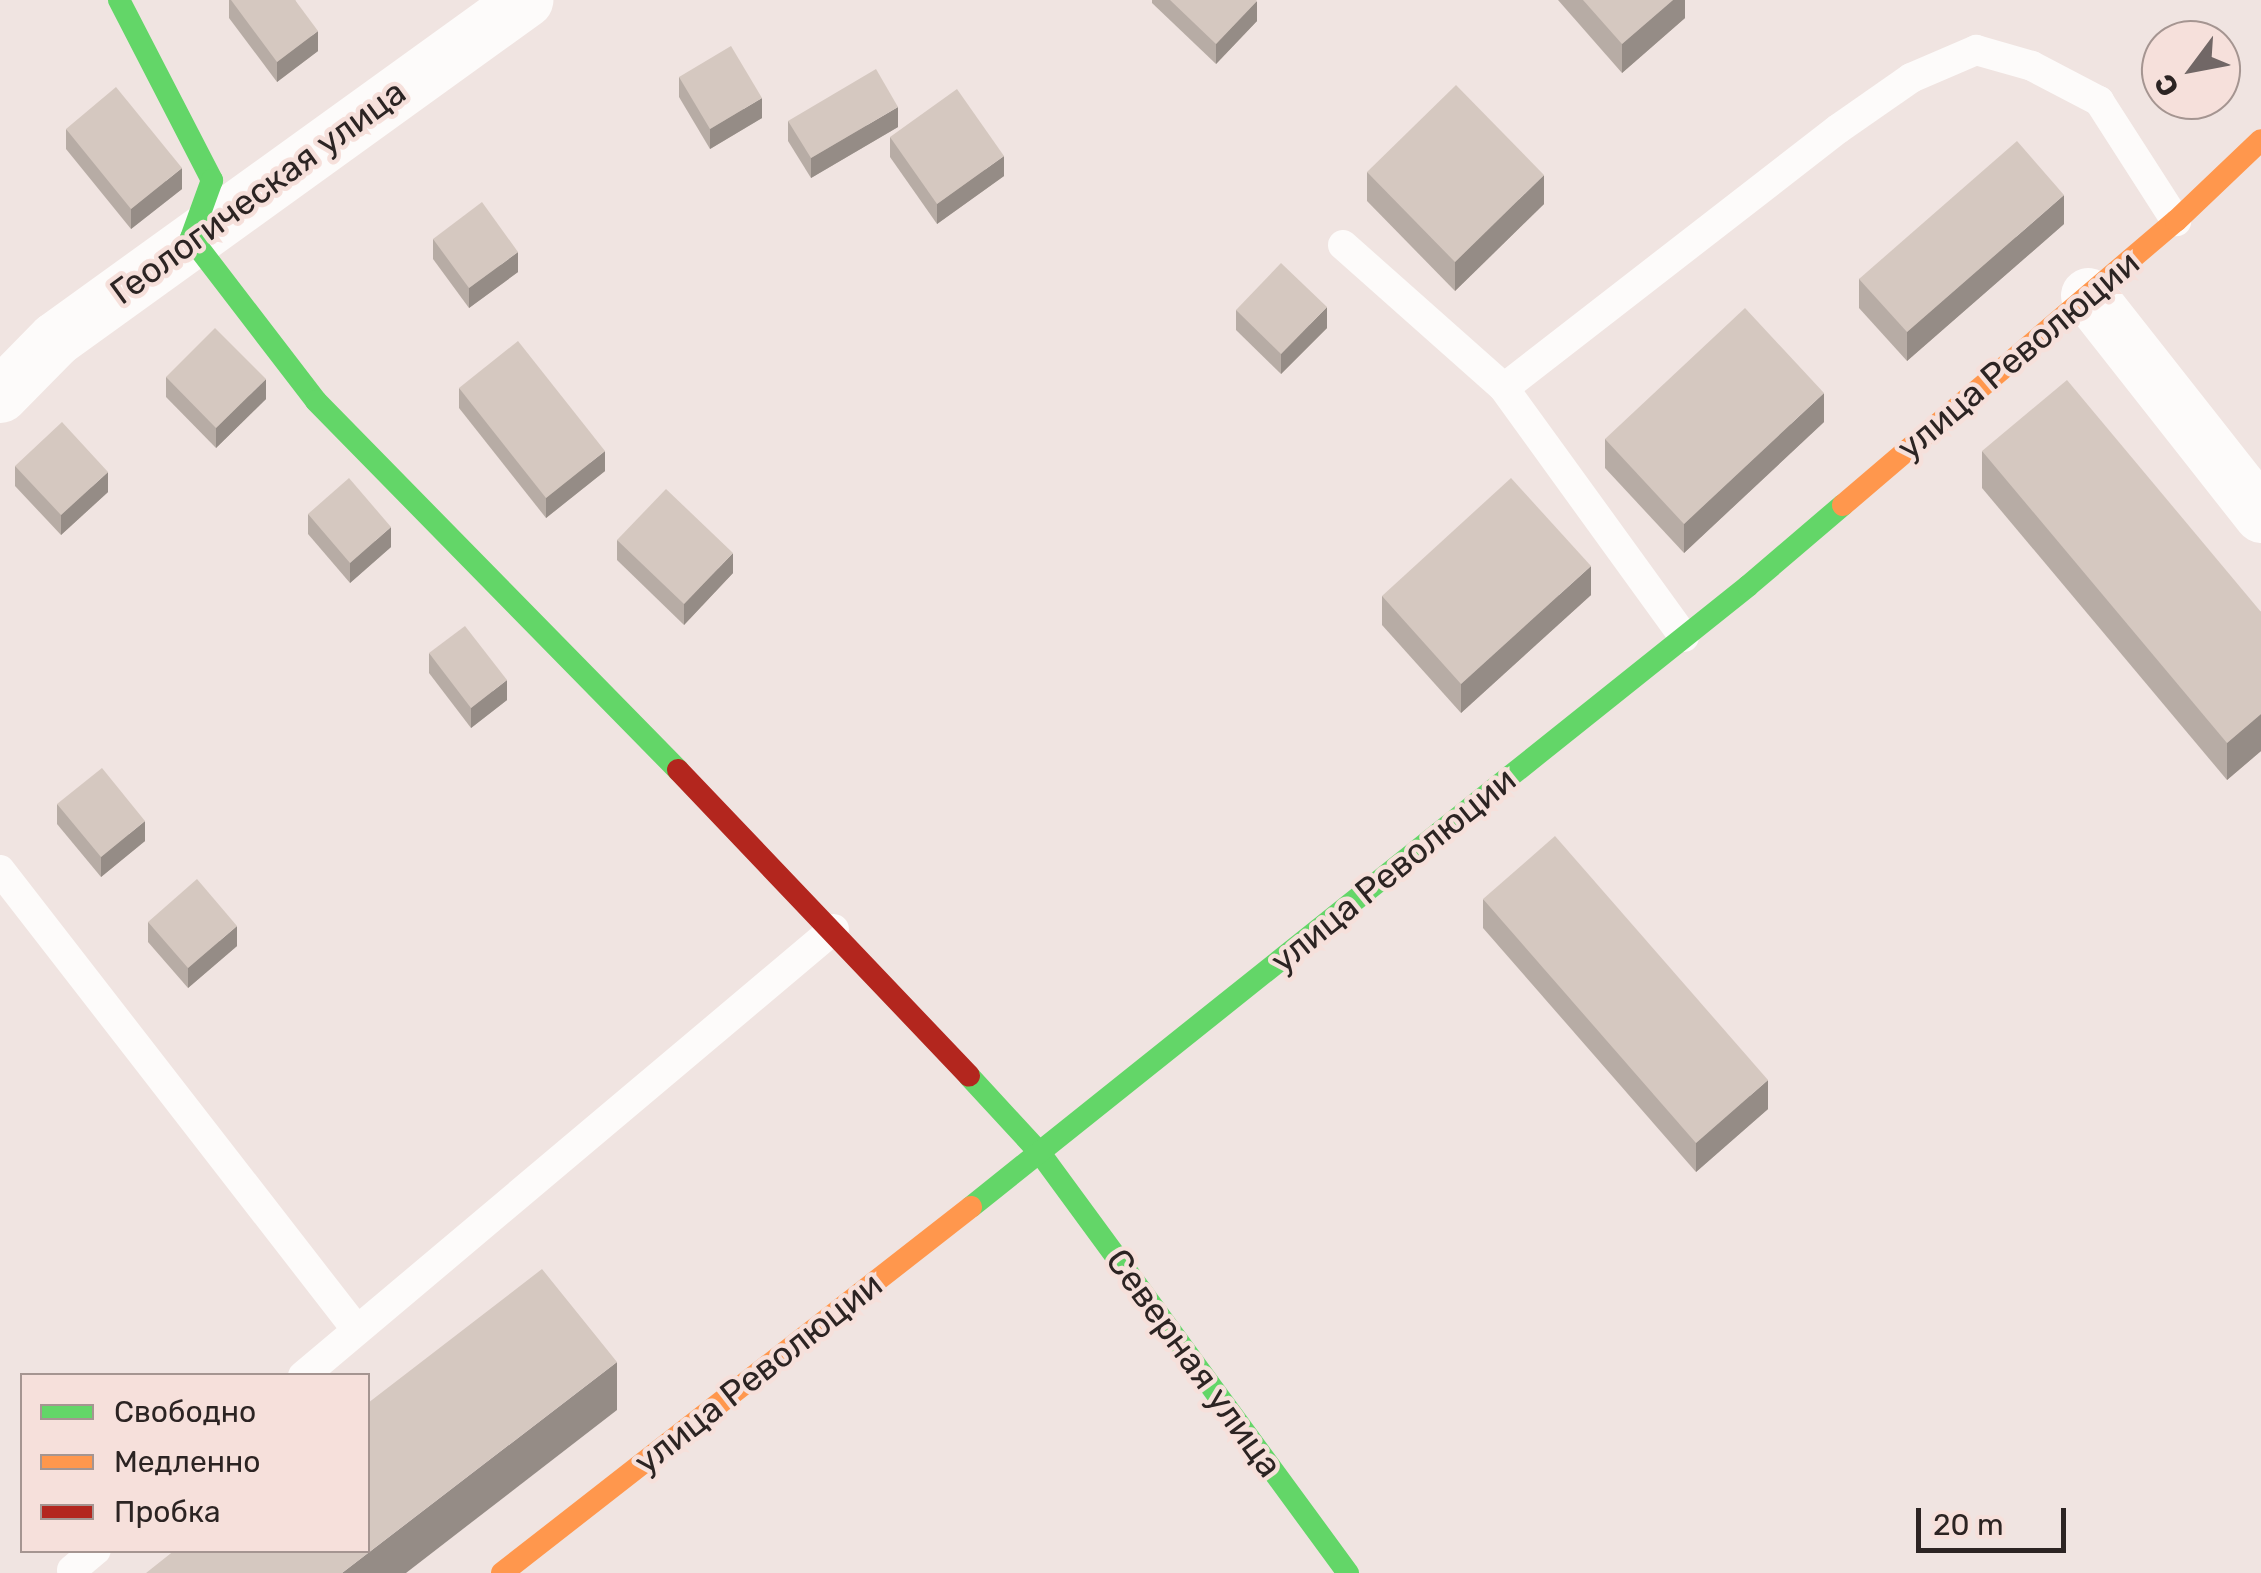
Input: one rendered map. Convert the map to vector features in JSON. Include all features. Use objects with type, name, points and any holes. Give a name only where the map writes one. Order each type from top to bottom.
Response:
[{"type":"street","points":[[118,0],[212,180],[191,238]]},
{"type":"street","name":"Геологическая улица","points":[[0,395],[56,339],[525,0]]},
{"type":"street","name":"улица Революции","points":[[502,1573],[1040,1153],[1684,637],[2176,220],[2261,140]]},
{"type":"street","name":"Северная улица","points":[[191,238],[316,400],[834,929],[1040,1153],[1348,1573]]},
{"type":"street","points":[[2088,295],[2261,515]]},
{"type":"lane","points":[[1504,388],[1838,129],[1911,78],[1976,50],[2032,66],[2099,101],[2176,220]]},
{"type":"lane","points":[[1342,245],[1504,388],[1684,637]]},
{"type":"lane","points":[[0,870],[357,1330]]},
{"type":"lane","points":[[306,1373],[834,929]]},
{"type":"building","points":[[231,0],[295,0],[318,31],[277,62]]},
{"type":"building","points":[[1170,0],[1256,0],[1257,1],[1216,44]]},
{"type":"building","points":[[1583,0],[1673,0],[1622,44]]},
{"type":"building","points":[[731,46],[762,98],[710,129],[679,77]]},
{"type":"building","points":[[876,69],[898,107],[811,158],[788,121]]},
{"type":"building","points":[[1456,85],[1544,175],[1455,262],[1367,172]]},
{"type":"building","points":[[116,87],[182,168],[131,209],[66,129]]},
{"type":"building","points":[[957,89],[1004,156],[937,204],[890,137]]},
{"type":"building","points":[[2017,141],[2064,195],[1907,332],[1859,279]]},
{"type":"building","points":[[482,202],[518,252],[469,288],[433,239]]},
{"type":"building","points":[[1281,263],[1327,307],[1281,354],[1236,310]]},
{"type":"building","points":[[1745,308],[1824,393],[1684,524],[1605,439]]},
{"type":"building","points":[[215,328],[266,379],[216,428],[166,377]]},
{"type":"building","points":[[518,341],[605,451],[546,498],[459,388]]},
{"type":"building","points":[[2067,380],[2261,612],[2261,714],[2227,743],[1982,451]]},
{"type":"building","points":[[62,422],[108,472],[61,515],[15,466]]},
{"type":"building","points":[[349,478],[391,527],[350,563],[308,514]]},
{"type":"building","points":[[1511,478],[1591,566],[1461,684],[1382,596]]},
{"type":"building","points":[[666,489],[733,553],[684,604],[617,540]]},
{"type":"building","points":[[465,626],[507,680],[471,708],[429,653]]},
{"type":"building","points":[[102,768],[145,821],[101,857],[57,804]]},
{"type":"building","points":[[1555,836],[1768,1080],[1696,1143],[1483,899]]},
{"type":"building","points":[[197,879],[237,926],[188,968],[148,922]]},
{"type":"building","points":[[542,1269],[617,1362],[370,1552],[370,1401]]},
{"type":"building","points":[[171,1553],[368,1553],[342,1573],[146,1573]]},
{"type":"traffic: fast","points":[[119,0],[212,180],[191,238],[316,401],[678,770]]},
{"type":"traffic: fast","points":[[971,1207],[1748,586],[1843,505]]},
{"type":"traffic: fast","points":[[969,1076],[1040,1153],[1348,1573]]},
{"type":"traffic: slow","points":[[1843,505],[2176,221],[2261,140]]},
{"type":"traffic: slow","points":[[502,1573],[971,1207]]},
{"type":"traffic: jam","points":[[678,770],[969,1076]]}]
